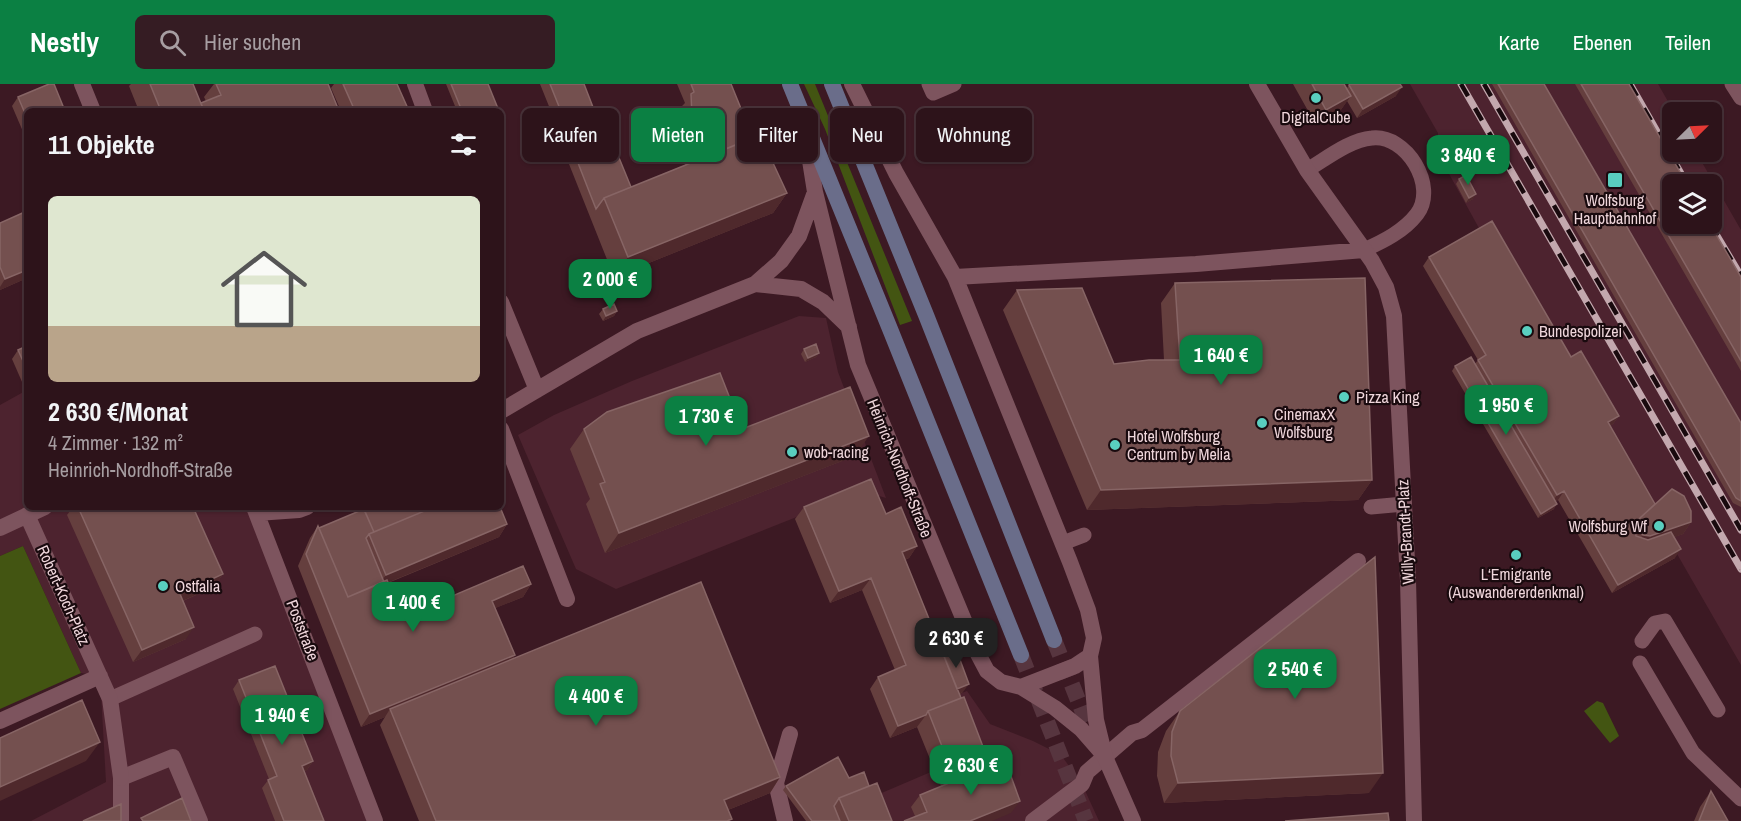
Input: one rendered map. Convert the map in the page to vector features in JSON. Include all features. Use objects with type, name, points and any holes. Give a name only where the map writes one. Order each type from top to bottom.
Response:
[{"type":"main road","name":"Heinrich-Nordhoff-Straße","points":[[790,84],[801,108]]},
{"type":"main road","points":[[832,84],[1054,640]]},
{"type":"main road","name":"Heinrich-Nordhoff-Straße","points":[[818,150],[1021,655]]},
{"type":"street","points":[[82,84],[92,108]]},
{"type":"street","points":[[415,84],[424,108]]},
{"type":"street","name":"Heinrich-Nordhoff-Straße","points":[[852,84],[896,173],[955,277],[1063,543],[1094,638],[1090,656],[1096,720],[1105,757],[1133,821]]},
{"type":"street","name":"Willy-Brandt-Platz","points":[[1257,84],[1307,170],[1364,249],[1386,287],[1395,316],[1404,504],[1414,821]]},
{"type":"street","name":"Heinrich-Nordhoff-Straße","points":[[810,162],[815,192],[858,365],[978,654],[987,671],[1000,682],[1021,687],[1054,708],[1081,729],[1105,757]]},
{"type":"street","points":[[504,409],[637,331],[756,284],[781,261],[799,236],[815,192]]},
{"type":"street","points":[[955,277],[1196,264],[1364,249]]},
{"type":"street","points":[[756,284],[801,289],[824,302],[849,327]]},
{"type":"street","points":[[504,309],[537,390]]},
{"type":"street","points":[[504,437],[567,599]]},
{"type":"street","points":[[0,528],[38,510]]},
{"type":"street","name":"Poststraße","points":[[258,510],[375,821]]},
{"type":"street","name":"Robert-Koch-Platz","points":[[27,515],[110,699],[121,778],[121,821]]},
{"type":"street","points":[[1033,821],[1082,783],[1087,772],[1132,733],[1142,730],[1358,561]]},
{"type":"street","points":[[1021,687],[1075,666],[1090,656]]},
{"type":"street","points":[[0,721],[100,676]]},
{"type":"street","points":[[784,821],[776,783],[790,734]]},
{"type":"street","points":[[121,778],[173,757],[200,821]]},
{"type":"lane","points":[[931,89],[954,84]]},
{"type":"lane","points":[[1732,84],[1741,98]]},
{"type":"lane","points":[[1307,170],[1353,144],[1374,138],[1392,142],[1404,149],[1420,175],[1424,194],[1418,212],[1401,229],[1383,242],[1364,249]]},
{"type":"lane","points":[[1371,507],[1404,504]]},
{"type":"lane","points":[[1063,543],[1084,535]]},
{"type":"lane","points":[[1642,641],[1655,623],[1665,621],[1718,710]]},
{"type":"lane","points":[[110,699],[255,634]]},
{"type":"lane","points":[[1640,663],[1693,753],[1741,799]]},
{"type":"shaded area","points":[[1410,84],[1658,84],[1668,102],[1662,102],[1662,162],[1702,162],[1709,174],[1662,174],[1662,234],[1722,234],[1722,197],[1741,230],[1741,665],[1605,429],[1612,424],[1568,364],[1480,230],[1437,152],[1438,133]]},
{"type":"shaded area","points":[[799,316],[826,318],[838,372],[886,498],[862,491],[616,589],[576,569],[518,435],[554,415],[632,381]]},
{"type":"shaded area","name":"Ostfalia","points":[[24,392],[24,510],[254,510],[376,821],[31,821],[106,782],[100,676],[81,673],[23,546],[0,556],[0,405]]},
{"type":"shaded area","points":[[967,691],[990,724],[1061,755],[1082,784],[1099,821],[816,821],[973,754],[947,699]]},
{"type":"green space","points":[[804,84],[815,84],[830,121],[830,142],[818,114],[818,108],[815,108]]},
{"type":"green space","points":[[838,162],[847,162],[912,321],[900,325]]},
{"type":"green space","points":[[23,546],[81,673],[0,709],[0,556]]},
{"type":"green space","points":[[1597,701],[1603,703],[1619,736],[1610,743],[1584,711]]},
{"type":"building","points":[[54,84],[64,108],[24,108],[24,111],[18,97]]},
{"type":"building","points":[[150,84],[193,84],[203,108],[160,108]]},
{"type":"building","points":[[216,84],[328,84],[338,108],[203,108],[201,103],[221,95]]},
{"type":"building","points":[[343,84],[397,84],[408,108],[354,108]]},
{"type":"building","points":[[451,84],[488,84],[498,108],[461,108]]},
{"type":"building","points":[[550,84],[584,84],[593,108],[560,108]]},
{"type":"building","points":[[691,84],[731,84],[741,108],[737,108],[737,145],[725,149],[725,108],[692,108],[691,94],[694,92]]},
{"type":"building","points":[[1312,84],[1344,84],[1351,96],[1326,110]]},
{"type":"building","points":[[1350,84],[1400,84],[1402,87],[1363,109]]},
{"type":"building","points":[[1498,84],[1544,84],[1741,423],[1741,501],[1736,498]]},
{"type":"building","points":[[1581,84],[1629,84],[1662,141],[1662,162],[1674,162],[1681,174],[1662,174],[1662,224]]},
{"type":"building","points":[[737,144],[737,162],[773,162],[787,193],[628,257],[604,198],[693,162],[725,162],[725,149]]},
{"type":"building","points":[[619,158],[631,187],[604,198],[596,209],[578,162],[619,162]]},
{"type":"building","points":[[1466,175],[1476,194],[1469,198],[1459,179]]},
{"type":"building","points":[[24,212],[24,271],[5,279],[0,267],[0,223]]},
{"type":"building","points":[[1492,221],[1571,357],[1581,351],[1619,416],[1608,422],[1655,504],[1635,524],[1636,536],[1648,540],[1671,532],[1681,549],[1618,585],[1564,491],[1557,495],[1478,360],[1486,355],[1429,257]]},
{"type":"building","points":[[1668,234],[1716,234],[1741,277],[1741,361]]},
{"type":"building","points":[[1365,278],[1372,480],[1101,490],[1017,290],[1082,288],[1114,364],[1149,360],[1180,360],[1175,283]]},
{"type":"building","points":[[614,304],[617,311],[606,316],[603,309]]},
{"type":"building","points":[[816,344],[819,353],[808,358],[804,349]]},
{"type":"building","points":[[24,347],[24,363],[18,350]]},
{"type":"building","points":[[1471,357],[1557,504],[1541,514],[1455,366]]},
{"type":"building","points":[[720,373],[742,429],[850,387],[869,436],[619,533],[600,484],[605,482],[584,429],[607,412]]},
{"type":"building","points":[[871,479],[886,514],[901,507],[917,546],[902,552],[961,698],[898,726],[878,677],[906,665],[871,578],[839,591],[804,507]]},
{"type":"building","points":[[1672,489],[1684,496],[1691,511],[1691,522],[1650,536],[1643,535],[1636,523]]},
{"type":"building","points":[[79,510],[194,510],[223,574],[180,594],[194,627],[142,650]]},
{"type":"building","points":[[364,510],[374,532],[366,538],[384,582],[348,597],[319,528]]},
{"type":"building","points":[[370,510],[427,510],[374,532],[365,512]]},
{"type":"building","points":[[427,510],[501,510],[507,524],[386,575],[369,534]]},
{"type":"building","points":[[318,526],[348,597],[387,580],[403,617],[523,566],[531,584],[492,601],[515,655],[370,714],[306,554]]},
{"type":"building","points":[[1375,557],[1383,773],[1178,783],[1171,756],[1172,732],[1180,711]]},
{"type":"building","points":[[701,582],[780,777],[724,800],[732,819],[727,821],[436,821],[390,709]]},
{"type":"building","points":[[956,649],[969,684],[957,689],[943,654]]},
{"type":"building","points":[[275,666],[313,761],[302,766],[324,821],[284,821],[268,780],[277,776],[239,680]]},
{"type":"building","points":[[964,697],[990,765],[955,779],[928,711]]},
{"type":"building","points":[[82,700],[100,742],[0,787],[0,738]]},
{"type":"building","points":[[838,757],[849,778],[864,772],[869,786],[839,798],[834,806],[840,821],[812,821],[786,786]]},
{"type":"building","points":[[1005,760],[1020,801],[970,821],[904,821],[927,812],[920,795]]},
{"type":"building","points":[[877,783],[892,821],[849,821],[839,798]]},
{"type":"building","points":[[1711,791],[1728,821],[1699,821]]},
{"type":"building","points":[[182,798],[191,821],[143,821],[141,818]]},
{"type":"building","points":[[121,804],[121,821],[83,821]]},
{"type":"building","points":[[1388,813],[1389,821],[1285,821]]},
{"type":"tunnel","points":[[1054,640],[1096,745]]},
{"type":"tunnel","points":[[1021,655],[1086,821]]},
{"type":"railway","points":[[1461,84],[1741,569]]},
{"type":"railway","points":[[1484,84],[1741,530]]},
{"type":"railway","points":[[1630,84],[1681,174]]},
{"type":"railway","points":[[1716,234],[1741,276]]},
{"type":"place","name":"DigitalCube","points":[[1316,98]]},
{"type":"place","name":"Wolfsburg Hauptbahnhof","points":[[1615,180]]},
{"type":"place","name":"Bundespolizei","points":[[1527,331]]},
{"type":"place","name":"Pizza King","points":[[1344,397]]},
{"type":"place","name":"CinemaxX Wolfsburg","points":[[1262,423]]},
{"type":"place","name":"Hotel Wolfsburg Centrum by Melia","points":[[1115,445]]},
{"type":"place","name":"wob-racing","points":[[792,452]]},
{"type":"place","name":"Wolfsburg Wf","points":[[1659,526]]},
{"type":"place","name":"L‘Emigrante (Auswandererdenkmal)","points":[[1516,555]]},
{"type":"place","name":"Ostfalia","points":[[163,586]]}]
